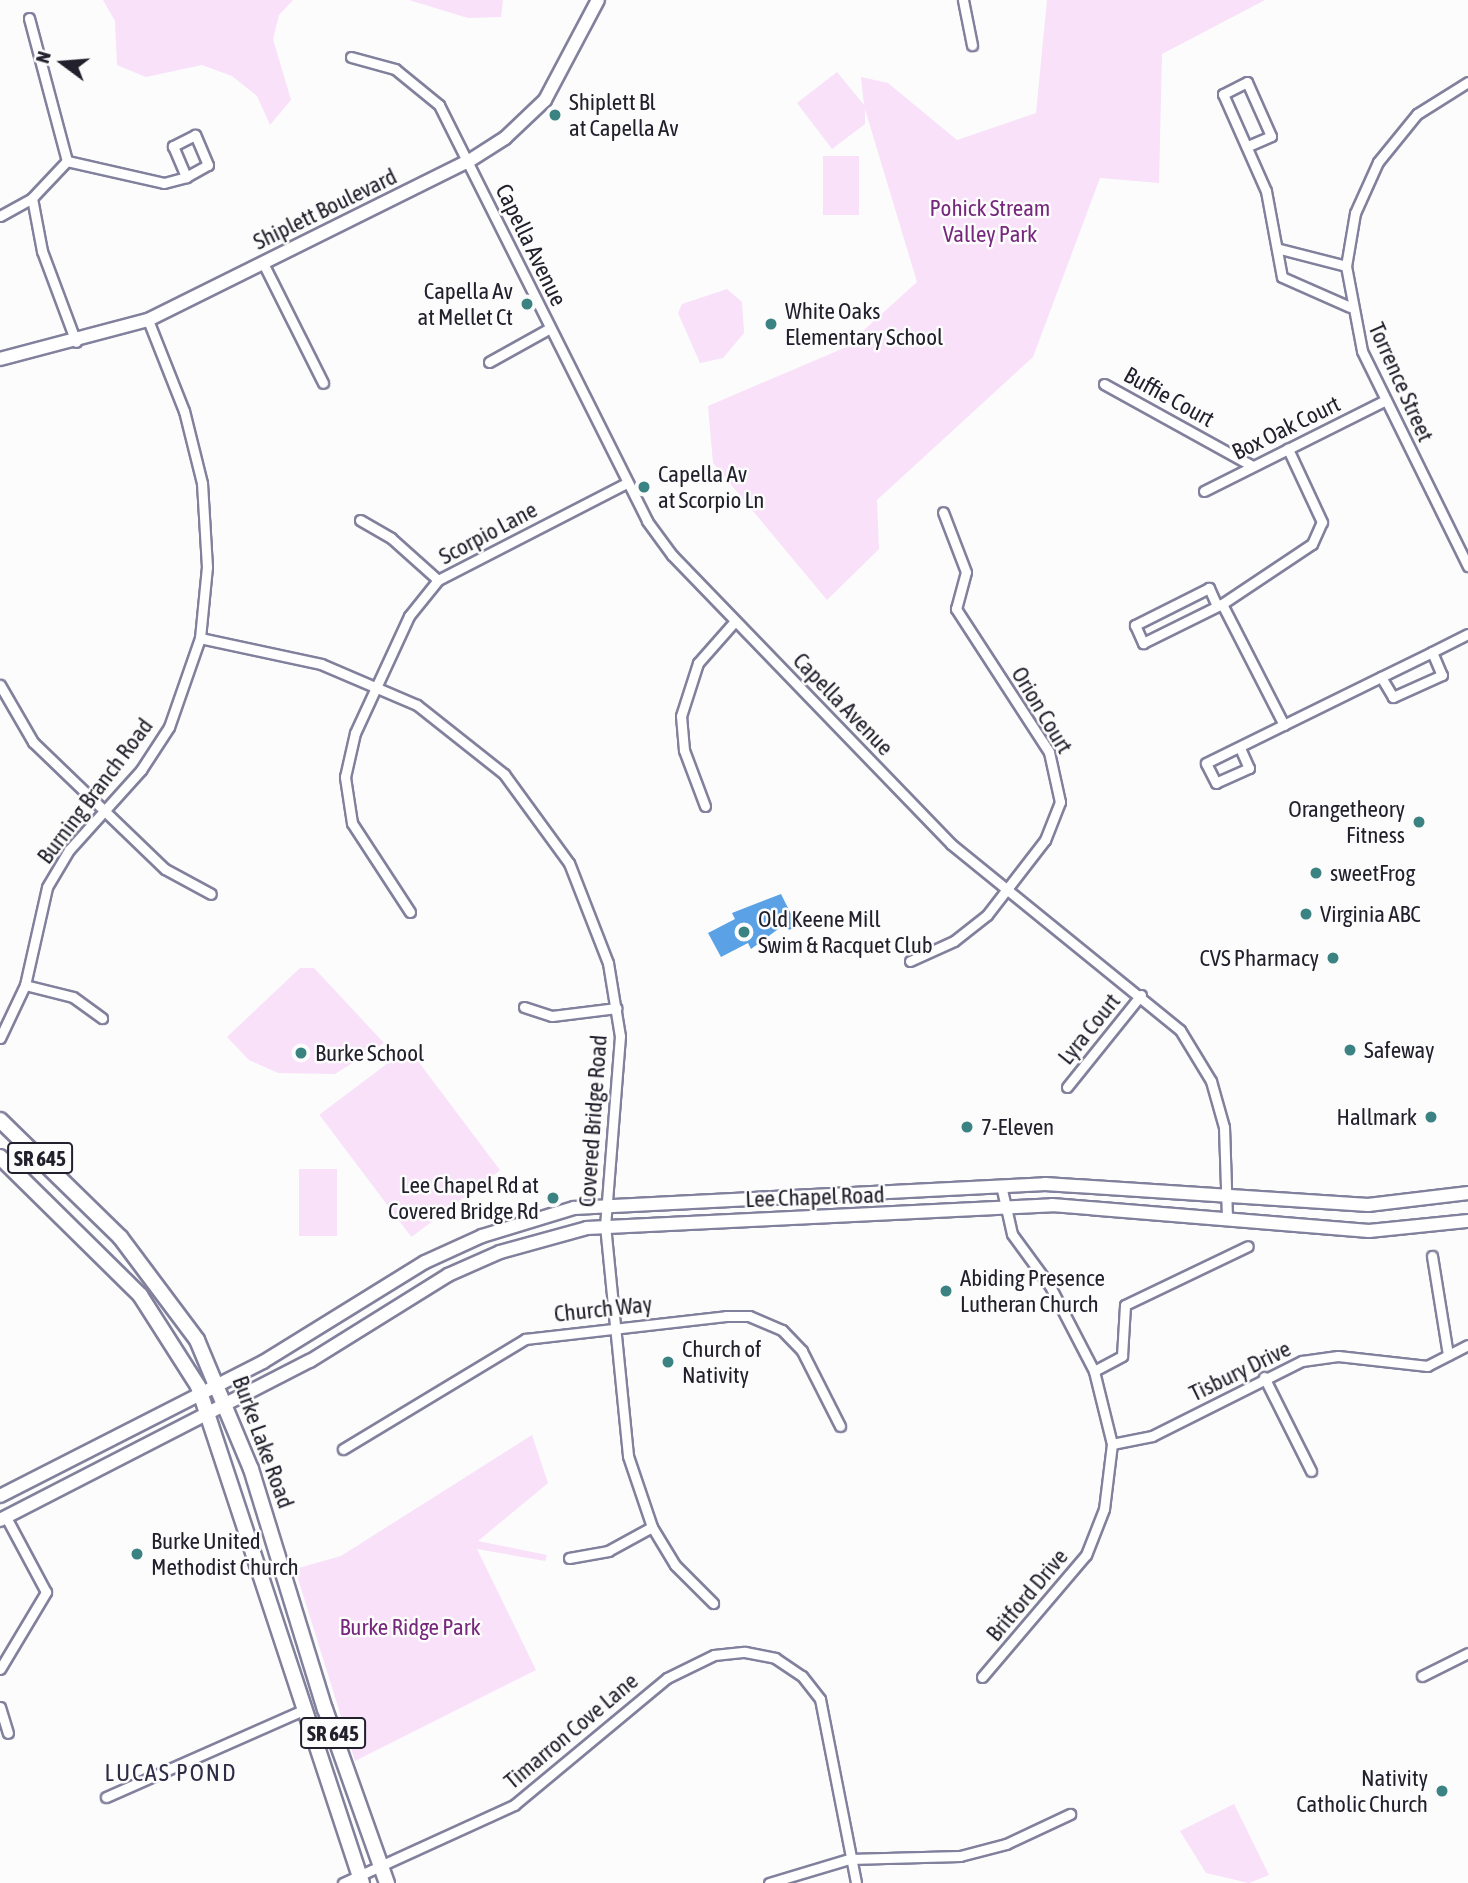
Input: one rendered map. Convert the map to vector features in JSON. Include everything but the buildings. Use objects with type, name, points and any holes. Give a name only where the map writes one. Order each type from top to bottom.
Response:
[{"type":"main road","name":"Shiplett Boulevard","points":[[0,359],[76,344],[148,320],[469,161],[505,138],[545,100],[598,0]]},
{"type":"main road","name":"Burke Lake Road","points":[[0,1120],[150,1270],[190,1327],[227,1404],[387,1883]]},
{"type":"main road","name":"Burke Lake Road","points":[[0,1157],[140,1295],[201,1394],[360,1880]]},
{"type":"main road","name":"Lee Chapel Road","points":[[0,1496],[218,1385],[454,1247],[540,1216],[605,1203],[828,1198],[1001,1185],[1230,1193],[1368,1205],[1468,1193]]},
{"type":"main road","name":"Lee Chapel Road","points":[[3,1518],[227,1404],[472,1264],[605,1225],[805,1221],[1004,1207],[1116,1207],[1369,1231],[1468,1221]]},
{"type":"street","points":[[963,0],[972,45]]},
{"type":"street","points":[[29,18],[67,161]]},
{"type":"street","name":"Capella Avenue","points":[[351,57],[395,69],[424,90],[469,161],[627,483],[655,533],[735,621],[951,844],[1141,995],[1180,1030],[1211,1081],[1224,1128],[1230,1193],[1227,1218]]},
{"type":"street","points":[[1248,146],[1271,136],[1247,82],[1223,94],[1248,146],[1280,249],[1282,278],[1350,307]]},
{"type":"street","name":"Torrence Street","points":[[1466,86],[1417,114],[1378,162],[1355,212],[1346,266],[1350,307],[1386,400],[1468,566]]},
{"type":"street","points":[[67,161],[164,183],[186,177],[208,165],[195,135],[173,146],[186,177]]},
{"type":"street","points":[[0,216],[32,198],[67,161]]},
{"type":"street","points":[[32,198],[42,251],[76,344]]},
{"type":"street","points":[[1280,249],[1346,266]]},
{"type":"street","points":[[263,263],[323,383]]},
{"type":"street","name":"Burning Branch Road","points":[[0,1038],[25,985],[47,887],[169,727],[200,638],[207,567],[202,483],[184,411],[148,320]]},
{"type":"street","points":[[489,362],[550,328]]},
{"type":"street","name":"Buffie Court","points":[[1104,384],[1251,465]]},
{"type":"street","name":"Box Oak Court","points":[[1204,491],[1251,465],[1386,400]]},
{"type":"street","points":[[1284,725],[1219,605],[1209,588],[1135,625],[1143,643],[1219,605],[1312,544],[1322,522],[1288,449]]},
{"type":"street","name":"Scorpio Lane","points":[[410,912],[369,856],[346,800],[349,752],[409,616],[438,580],[627,483]]},
{"type":"street","name":"Orion Court","points":[[910,961],[969,931],[1007,889],[1054,824],[1059,776],[957,609],[967,572],[943,512]]},
{"type":"street","points":[[360,520],[391,538],[438,580]]},
{"type":"street","points":[[705,806],[684,750],[681,716],[698,663],[735,621]]},
{"type":"street","points":[[1240,748],[1249,768],[1216,783],[1206,763],[1468,634]]},
{"type":"street","name":"Covered Bridge Road","points":[[200,638],[321,664],[377,685],[463,737],[539,816],[591,909],[617,1008],[620,1075],[605,1203],[605,1225],[628,1456],[652,1527],[675,1566],[713,1603]]},
{"type":"street","points":[[1381,677],[1393,697],[1442,675],[1432,652]]},
{"type":"street","points":[[0,685],[33,742],[165,869],[211,894]]},
{"type":"street","points":[[25,985],[73,997],[102,1018]]},
{"type":"street","name":"Lyra Court","points":[[1067,1087],[1141,995]]},
{"type":"street","points":[[524,1007],[552,1016],[617,1008]]},
{"type":"street","name":"Britford Drive","points":[[982,1677],[1086,1555],[1104,1508],[1112,1444],[1094,1371],[1050,1286],[1012,1234],[1001,1185]]},
{"type":"street","points":[[1094,1371],[1122,1356],[1125,1306],[1248,1246]]},
{"type":"street","points":[[1432,1255],[1448,1355]]},
{"type":"street","name":"Church Way","points":[[343,1449],[509,1346],[544,1334],[726,1316],[767,1321],[802,1352],[840,1426]]},
{"type":"street","name":"Tisbury Drive","points":[[1112,1444],[1152,1436],[1264,1377],[1314,1358],[1427,1366],[1468,1345]]},
{"type":"street","points":[[1264,1377],[1311,1471]]},
{"type":"street","points":[[0,1669],[46,1592],[3,1518]]},
{"type":"street","points":[[569,1558],[608,1551],[652,1527]]},
{"type":"street","name":"Timarron Cove Lane","points":[[343,1883],[360,1880],[380,1866],[513,1805],[667,1678],[714,1655],[745,1652],[775,1658],[802,1676],[820,1699],[849,1859],[856,1883]]},
{"type":"street","points":[[1422,1675],[1468,1653]]},
{"type":"street","points":[[0,1707],[8,1734]]},
{"type":"street","points":[[106,1797],[303,1710]]},
{"type":"street","points":[[769,1883],[849,1859],[960,1856],[1006,1844],[1070,1814]]},
{"type":"green space","points":[[103,0],[293,0],[279,15],[273,39],[291,100],[270,125],[257,96],[232,76],[202,65],[146,77],[117,65],[115,21]]},
{"type":"green space","points":[[409,0],[503,0],[501,17],[468,18]]},
{"type":"green space","name":"Pohick Stream Valley Park","points":[[1047,0],[1265,0],[1162,54],[1159,183],[1100,178],[1033,357],[877,500],[879,549],[827,600],[713,463],[708,406],[844,348],[917,282],[865,109],[865,124],[832,149],[797,103],[837,72],[864,105],[861,77],[888,83],[957,140],[1036,113]]},
{"type":"green space","points":[[823,156],[859,156],[859,215],[823,215]]},
{"type":"green space","points":[[727,289],[742,302],[744,333],[723,358],[700,363],[678,313],[682,304]]},
{"type":"green space","points":[[300,968],[314,968],[384,1043],[335,1074],[278,1073],[249,1060],[227,1037]]},
{"type":"green space","points":[[408,1048],[500,1170],[411,1237],[319,1115]]},
{"type":"green space","points":[[299,1169],[337,1169],[337,1236],[299,1236]]},
{"type":"green space","name":"Burke Ridge Park","points":[[532,1435],[548,1483],[478,1541],[547,1555],[545,1561],[477,1549],[536,1670],[355,1761],[295,1569],[341,1556]]},
{"type":"green space","points":[[1234,1804],[1269,1875],[1249,1883],[1206,1873],[1180,1831]]},
{"type":"water","points":[[781,894],[797,926],[789,930],[785,924],[751,949],[748,943],[721,957],[708,933],[735,919],[732,913]]},
{"type":"place","name":"Shiplett Bl at Capella Av","points":[[555,115]]},
{"type":"place","name":"Capella Av at Mellet Ct","points":[[527,304]]},
{"type":"place","name":"White Oaks Elementary School","points":[[771,324]]},
{"type":"place","name":"Capella Av at Scorpio Ln","points":[[644,487]]},
{"type":"place","name":"Orangetheory Fitness","points":[[1419,822]]},
{"type":"place","name":"sweetFrog","points":[[1316,873]]},
{"type":"place","name":"Virginia ABC","points":[[1306,914]]},
{"type":"place","name":"Old Keene Mill Swim & Racquet Club","points":[[744,932]]},
{"type":"place","name":"CVS Pharmacy","points":[[1333,958]]},
{"type":"place","name":"Safeway","points":[[1350,1050]]},
{"type":"place","name":"Burke School","points":[[301,1053]]},
{"type":"place","name":"Hallmark","points":[[1431,1117]]},
{"type":"place","name":"7-Eleven","points":[[967,1127]]},
{"type":"place","name":"Lee Chapel Rd at Covered Bridge Rd","points":[[553,1198]]},
{"type":"place","name":"Abiding Presence Lutheran Church","points":[[946,1291]]},
{"type":"place","name":"Church of Nativity","points":[[668,1362]]},
{"type":"place","name":"Burke United Methodist Church","points":[[137,1554]]},
{"type":"place","name":"Nativity Catholic Church","points":[[1442,1791]]},
{"type":"district","name":"LUCAS POND","points":[[171,1773]]}]
